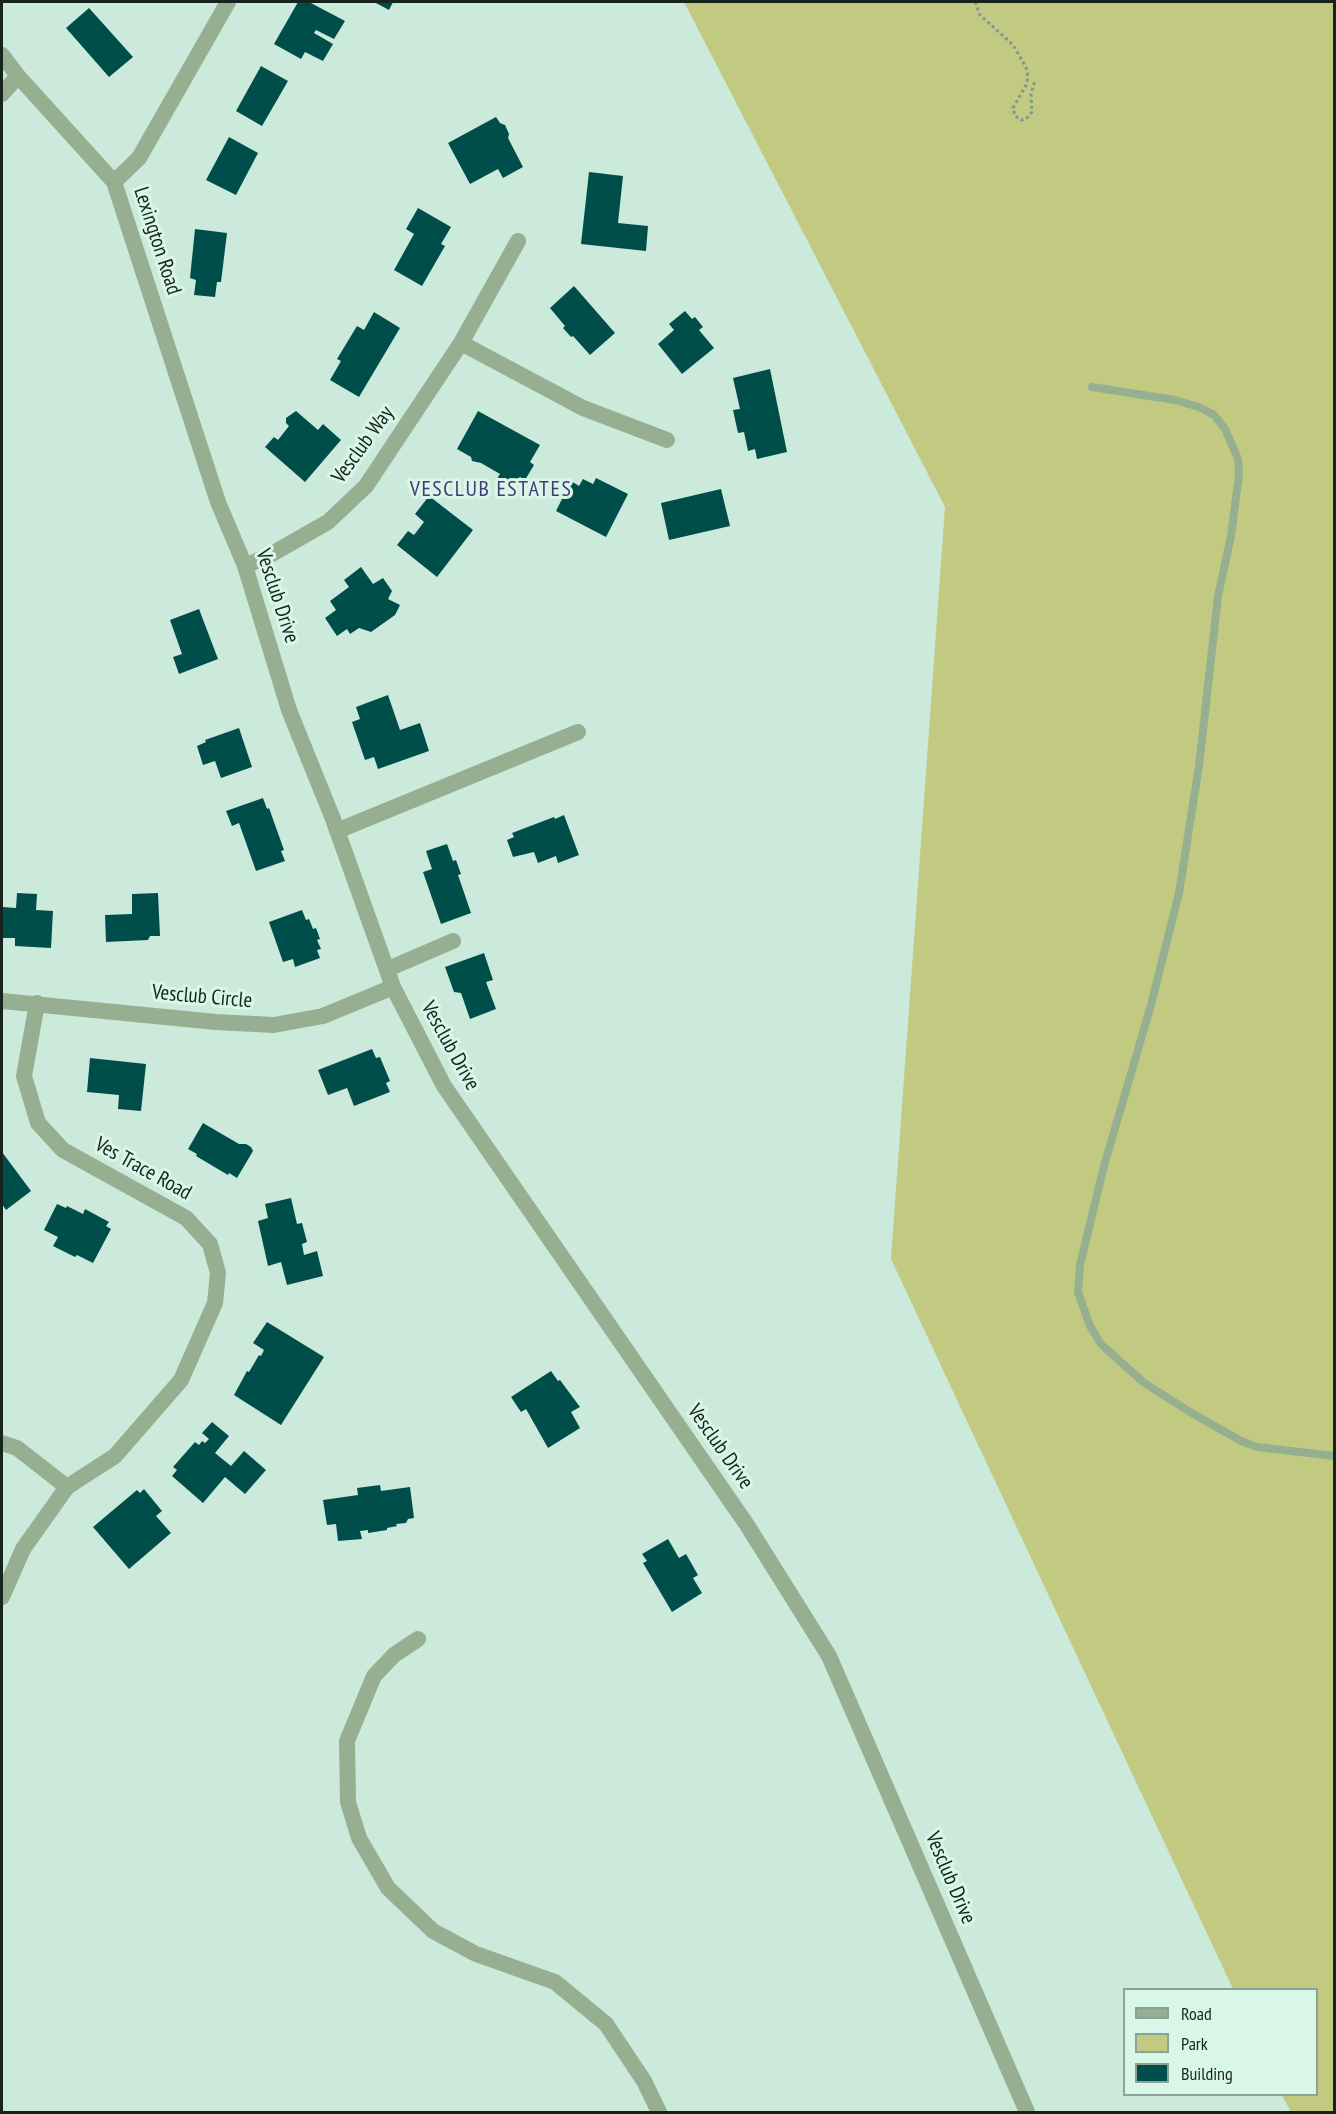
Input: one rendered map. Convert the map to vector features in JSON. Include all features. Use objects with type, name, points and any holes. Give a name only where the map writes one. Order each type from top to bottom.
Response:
[{"type":"street","points":[[114,182],[139,158],[228,2]]},
{"type":"street","name":"Lexington Road","points":[[2,55],[18,76],[114,182],[210,476]]},
{"type":"street","points":[[2,94],[18,76]]},
{"type":"street","name":"Vesclub Way","points":[[246,566],[328,522],[366,486],[461,343],[518,241]]},
{"type":"street","points":[[461,343],[583,408],[667,440]]},
{"type":"street","name":"Vesclub Drive","points":[[210,476],[218,502],[246,566],[289,710],[393,987],[444,1086],[747,1526],[829,1656],[1027,2112]]},
{"type":"street","points":[[336,831],[578,732]]},
{"type":"street","points":[[388,969],[453,941]]},
{"type":"street","name":"Vesclub Circle","points":[[2,1001],[216,1022],[274,1025],[323,1016],[393,987]]},
{"type":"street","name":"Ves Trace Road","points":[[2,1597],[23,1549],[67,1487],[115,1455],[181,1380],[215,1303],[218,1273],[210,1244],[186,1218],[63,1150],[38,1123],[24,1076],[37,1004]]},
{"type":"street","points":[[2,1443],[17,1448],[67,1487]]},
{"type":"street","points":[[418,1640],[394,1655],[374,1676],[347,1741],[348,1802],[359,1838],[388,1888],[433,1930],[476,1954],[555,1982],[606,2024],[644,2081],[659,2112]]},
{"type":"lane","points":[[1092,387],[1175,400],[1206,411],[1214,416],[1225,429],[1232,442],[1238,459],[1239,474],[1218,596],[1199,766],[1179,893],[1104,1166],[1080,1265],[1078,1292],[1090,1326],[1101,1344],[1143,1382],[1190,1412],[1241,1441],[1257,1447],[1335,1456]]},
{"type":"path","points":[[975,2],[980,15],[1012,45],[1026,67],[1028,77],[1026,85],[1013,108],[1015,116],[1021,120],[1026,119],[1032,112],[1030,94],[1035,81]]},
{"type":"green space","points":[[684,2],[1334,2],[1334,2112],[1291,2112],[1283,2096],[1318,2096],[1318,1988],[1233,1988],[891,1259],[945,507]]},
{"type":"building","points":[[298,2],[309,2],[345,21],[334,39],[316,30],[314,33],[333,44],[323,61],[305,52],[301,59],[274,44]]},
{"type":"building","points":[[374,2],[393,2],[389,10]]},
{"type":"building","points":[[89,8],[133,57],[109,77],[66,28]]},
{"type":"building","points":[[261,66],[288,81],[262,126],[236,111]]},
{"type":"building","points":[[496,117],[500,123],[505,125],[509,134],[508,138],[523,167],[503,178],[498,169],[470,184],[448,143]]},
{"type":"building","points":[[229,137],[258,153],[236,195],[206,180]]},
{"type":"building","points":[[589,172],[623,176],[618,223],[648,226],[646,251],[581,244]]},
{"type":"building","points":[[418,208],[451,227],[441,244],[445,246],[422,286],[394,270],[414,234],[406,229]]},
{"type":"building","points":[[195,229],[227,233],[221,282],[217,282],[215,297],[194,295],[196,280],[190,278]]},
{"type":"building","points":[[574,286],[615,333],[590,355],[563,328],[565,326],[550,308]]},
{"type":"building","points":[[685,311],[692,319],[695,317],[703,327],[699,330],[714,348],[682,374],[658,344],[674,330],[669,324]]},
{"type":"building","points":[[374,312],[400,328],[359,397],[330,380],[341,361],[337,359],[357,326],[364,330]]},
{"type":"building","points":[[770,369],[787,452],[757,459],[755,449],[748,451],[744,432],[738,433],[733,410],[740,409],[733,378]]},
{"type":"building","points":[[296,411],[318,430],[323,424],[341,440],[305,482],[265,447],[274,437],[278,440],[289,426],[286,418]]},
{"type":"building","points":[[478,411],[540,445],[530,462],[534,465],[525,480],[520,477],[507,487],[500,483],[498,477],[500,474],[481,463],[472,461],[471,457],[457,449]]},
{"type":"building","points":[[596,478],[628,494],[606,537],[556,511],[571,481],[579,486],[583,479],[593,484]]},
{"type":"building","points":[[721,489],[730,526],[669,540],[661,503]]},
{"type":"building","points":[[429,496],[473,530],[437,577],[397,545],[408,531],[414,535],[424,522],[415,514]]},
{"type":"building","points":[[361,567],[373,584],[383,578],[392,591],[388,599],[400,605],[395,615],[371,632],[359,628],[350,634],[347,629],[337,636],[325,618],[336,610],[330,601],[349,587],[344,580]]},
{"type":"building","points":[[199,609],[218,659],[179,674],[173,657],[182,654],[170,620]]},
{"type":"building","points":[[388,695],[400,730],[420,723],[429,751],[378,769],[374,757],[365,760],[352,722],[360,719],[356,707]]},
{"type":"building","points":[[239,728],[252,767],[221,778],[215,761],[203,765],[197,746],[206,742],[205,740]]},
{"type":"building","points":[[263,798],[267,809],[269,808],[284,850],[281,851],[285,861],[256,871],[239,823],[232,826],[226,811]]},
{"type":"building","points":[[564,815],[579,855],[558,863],[556,856],[538,863],[534,852],[513,857],[507,840],[514,837],[512,833]]},
{"type":"building","points":[[447,844],[461,874],[458,875],[471,913],[441,924],[423,872],[432,869],[426,851]]},
{"type":"building","points":[[17,893],[37,894],[36,910],[53,911],[51,948],[15,946],[15,938],[2,938],[3,907],[16,908]]},
{"type":"building","points":[[158,893],[160,936],[150,936],[148,940],[106,942],[105,915],[132,914],[132,894]]},
{"type":"building","points":[[302,910],[313,929],[316,928],[320,939],[317,940],[321,949],[317,950],[320,958],[295,967],[293,959],[283,962],[269,922]]},
{"type":"building","points":[[484,953],[493,980],[486,982],[496,1009],[470,1019],[461,993],[454,992],[445,967]]},
{"type":"building","points":[[372,1049],[376,1058],[380,1057],[390,1081],[386,1083],[390,1092],[354,1106],[347,1088],[328,1095],[318,1070]]},
{"type":"building","points":[[90,1058],[146,1064],[141,1111],[118,1109],[119,1095],[87,1092]]},
{"type":"building","points":[[203,1123],[239,1144],[251,1147],[253,1151],[237,1178],[229,1173],[228,1175],[188,1149]]},
{"type":"building","points":[[2,1152],[31,1191],[6,1210],[2,1204]]},
{"type":"building","points":[[291,1198],[297,1224],[302,1223],[307,1242],[302,1244],[304,1255],[317,1251],[323,1276],[287,1285],[281,1262],[268,1266],[258,1221],[268,1218],[265,1204]]},
{"type":"building","points":[[57,1204],[83,1214],[85,1209],[109,1222],[106,1226],[111,1229],[93,1263],[53,1246],[58,1237],[44,1230]]},
{"type":"building","points":[[267,1322],[324,1357],[281,1425],[234,1395],[247,1371],[249,1372],[264,1350],[253,1343]]},
{"type":"building","points":[[551,1371],[580,1407],[571,1412],[580,1428],[548,1448],[526,1409],[521,1412],[511,1397]]},
{"type":"building","points":[[212,1422],[229,1436],[215,1453],[231,1466],[244,1451],[266,1470],[245,1494],[225,1477],[203,1503],[172,1476],[177,1470],[173,1467],[195,1442],[199,1445],[202,1441],[205,1443],[209,1439],[202,1433]]},
{"type":"building","points":[[380,1485],[381,1491],[410,1487],[414,1518],[408,1519],[406,1523],[387,1528],[387,1530],[368,1533],[368,1530],[360,1531],[362,1539],[338,1541],[336,1524],[327,1525],[323,1500],[358,1495],[357,1488]]},
{"type":"building","points":[[144,1489],[162,1511],[156,1516],[171,1533],[129,1569],[93,1527],[137,1490],[140,1493]]},
{"type":"building","points":[[668,1539],[679,1558],[686,1554],[698,1575],[693,1578],[702,1593],[672,1612],[643,1563],[647,1561],[642,1554]]},
{"type":"district","name":"VESCLUB ESTATES","points":[[491,490]]}]
